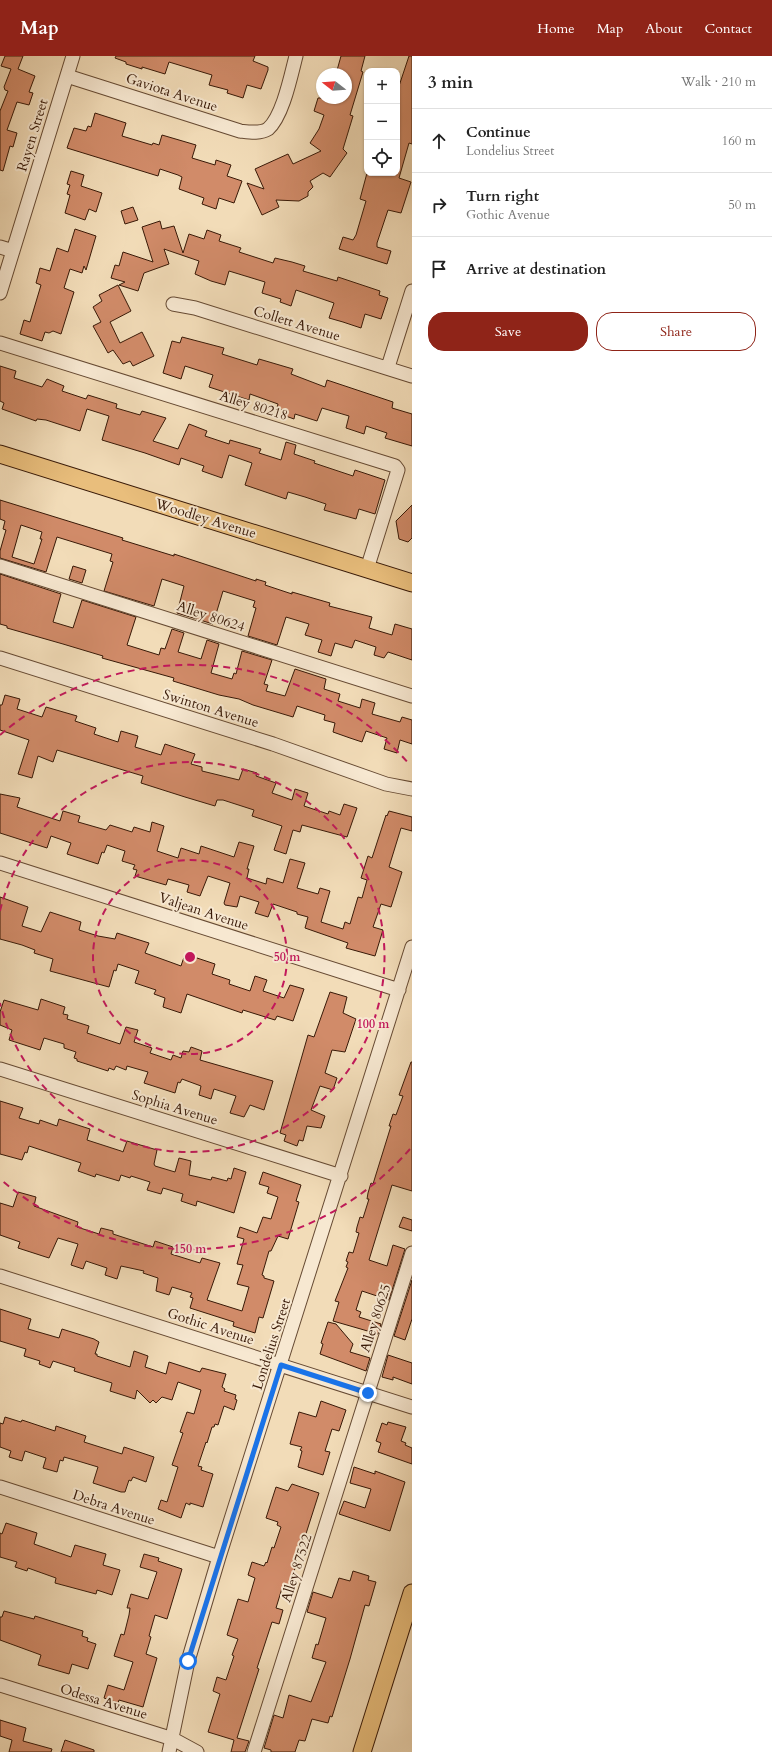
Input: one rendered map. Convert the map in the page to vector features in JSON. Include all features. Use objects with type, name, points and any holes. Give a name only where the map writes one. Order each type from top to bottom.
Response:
[{"type":"main road","name":"Woodley Avenue","points":[[0,454],[412,583]]},
{"type":"main road","points":[[362,1752],[412,1593]]},
{"type":"street","name":"Rayen Street","points":[[0,293],[73,56]]},
{"type":"street","name":"Gaviota Avenue","points":[[66,76],[240,131],[252,133],[268,129],[276,118],[282,104],[296,56]]},
{"type":"street","points":[[0,247],[13,251]]},
{"type":"street","points":[[388,368],[412,290]]},
{"type":"street","name":"Collett Avenue","points":[[173,304],[195,308],[412,376]]},
{"type":"street","name":"Alley 80218","points":[[0,343],[395,466],[398,470],[367,569]]},
{"type":"street","name":"Alley 80624","points":[[0,566],[412,696]]},
{"type":"street","name":"Swinton Avenue","points":[[0,658],[274,744],[386,784],[412,789]]},
{"type":"street","name":"Valjean Avenue","points":[[0,863],[399,990]]},
{"type":"street","name":"Londelius Street","points":[[169,1752],[173,1739],[188,1661],[219,1557],[341,1176],[412,947]]},
{"type":"street","name":"Sophia Avenue","points":[[0,1069],[341,1176]]},
{"type":"street","name":"Alley 80625","points":[[368,1393],[412,1253]]},
{"type":"street","name":"Gothic Avenue","points":[[0,1276],[412,1407]]},
{"type":"street","name":"Alley 87522","points":[[254,1752],[368,1393]]},
{"type":"street","name":"Debra Avenue","points":[[0,1487],[219,1557]]},
{"type":"street","name":"Odessa Avenue","points":[[0,1685],[173,1739],[197,1752]]},
{"type":"building","points":[[5,56],[23,56],[18,69],[35,76],[29,92],[33,93],[29,105],[17,102],[7,130],[17,133],[13,147],[10,146],[3,171],[0,170],[0,111],[8,91],[5,90],[4,87],[11,69],[1,66]]},
{"type":"building","points":[[116,56],[255,56],[253,61],[268,67],[268,70],[261,89],[247,85],[243,98],[227,93],[228,90],[209,85],[212,75],[169,62],[165,74],[126,64],[126,62],[115,58]]},
{"type":"building","points":[[341,56],[365,56],[361,71],[363,72],[350,115],[353,116],[343,149],[347,153],[330,177],[323,173],[310,181],[313,187],[308,192],[308,196],[299,201],[276,200],[279,207],[262,215],[247,183],[264,189],[255,169],[288,154],[293,164],[321,151],[310,143],[319,129],[324,115],[314,111],[316,104],[352,104],[352,68],[338,68]]},
{"type":"building","points":[[409,56],[412,56],[412,144],[409,143],[400,174],[400,104],[400,83]]},
{"type":"building","points":[[95,113],[126,123],[122,136],[152,145],[153,143],[159,145],[162,135],[196,145],[192,158],[215,165],[216,160],[231,165],[227,176],[242,181],[234,203],[219,198],[216,209],[202,204],[204,198],[179,189],[182,177],[178,175],[160,169],[158,176],[67,148],[74,128],[86,131],[88,126],[91,127]]},
{"type":"building","points":[[71,171],[84,175],[81,186],[102,193],[96,212],[89,209],[85,220],[65,213],[70,195],[67,194],[70,185],[67,184]]},
{"type":"building","points":[[366,176],[400,176],[399,178],[411,182],[401,213],[388,210],[377,243],[377,247],[391,251],[387,264],[339,249],[343,237],[353,240],[356,235],[366,201],[360,199]]},
{"type":"building","points":[[133,207],[138,220],[125,224],[121,211]]},
{"type":"building","points":[[160,221],[162,229],[174,226],[183,253],[189,234],[204,239],[207,230],[221,235],[219,241],[241,248],[239,252],[273,263],[275,258],[292,262],[305,266],[303,271],[337,281],[338,277],[380,291],[379,295],[388,298],[381,319],[365,314],[361,328],[329,318],[334,303],[296,290],[291,306],[280,302],[281,299],[262,293],[265,282],[229,271],[225,285],[211,281],[195,274],[199,261],[164,249],[169,264],[144,273],[138,291],[119,285],[125,282],[111,278],[115,265],[119,266],[123,252],[153,262],[142,227]]},
{"type":"building","points":[[75,229],[96,236],[86,270],[84,266],[82,273],[70,269],[64,288],[74,292],[61,334],[53,331],[49,333],[45,332],[42,341],[20,334],[24,320],[30,322],[41,285],[36,283],[40,268],[50,271],[57,248],[68,252]]},
{"type":"building","points":[[118,285],[131,311],[110,322],[120,343],[142,332],[154,356],[133,366],[130,361],[123,364],[113,350],[108,353],[93,326],[101,322],[93,307],[102,301],[99,295]]},
{"type":"building","points":[[182,337],[224,348],[222,354],[257,365],[259,359],[293,369],[291,374],[325,387],[327,380],[393,402],[392,408],[412,414],[412,446],[385,438],[387,433],[366,426],[364,434],[346,428],[349,416],[322,408],[317,421],[295,414],[294,419],[283,415],[285,411],[277,408],[278,404],[250,394],[249,400],[209,387],[213,375],[185,366],[181,379],[163,373],[172,341],[180,343]]},
{"type":"building","points":[[0,366],[16,371],[14,378],[42,387],[47,379],[64,386],[62,391],[86,399],[88,395],[117,404],[116,408],[140,415],[142,411],[166,418],[153,441],[178,449],[189,424],[207,431],[205,436],[229,444],[230,440],[261,449],[259,453],[281,460],[286,442],[296,445],[294,454],[315,461],[314,463],[353,476],[355,470],[385,480],[375,514],[359,509],[356,519],[324,510],[326,504],[305,497],[288,492],[286,499],[245,485],[252,463],[229,455],[222,478],[202,471],[204,466],[181,458],[179,465],[102,440],[109,416],[87,409],[80,431],[46,420],[37,419],[36,421],[2,409],[4,403],[0,401]]},
{"type":"building","points":[[0,500],[123,538],[122,540],[174,556],[174,554],[256,581],[256,579],[266,582],[265,585],[292,594],[292,592],[330,603],[329,606],[372,617],[369,628],[392,635],[395,624],[412,629],[412,660],[388,652],[384,658],[374,655],[376,647],[355,640],[352,648],[335,643],[331,656],[318,652],[322,640],[305,635],[309,624],[286,617],[277,645],[248,636],[256,608],[253,607],[255,601],[223,591],[213,624],[177,613],[184,586],[162,579],[154,606],[104,591],[113,562],[110,561],[112,554],[57,537],[46,572],[0,558],[0,551],[6,530],[3,529],[5,521],[0,519]],"holes":[[[21,525],[42,532],[40,539],[42,539],[34,564],[12,557]]]},
{"type":"building","points":[[412,505],[412,538],[408,542],[399,539],[396,521]]},
{"type":"building","points":[[73,566],[86,570],[82,583],[69,579]]},
{"type":"building","points":[[0,574],[61,594],[53,622],[73,628],[82,600],[136,617],[127,645],[159,655],[161,648],[165,649],[172,629],[184,633],[178,652],[201,659],[207,640],[219,644],[211,673],[232,679],[234,673],[236,674],[242,651],[272,660],[264,684],[268,685],[266,691],[285,696],[295,669],[326,679],[324,689],[340,694],[338,701],[360,708],[362,699],[375,703],[372,714],[400,722],[402,717],[412,720],[412,744],[400,740],[397,753],[384,749],[387,738],[366,731],[362,742],[333,732],[335,723],[324,720],[325,715],[297,706],[293,717],[253,705],[239,699],[219,695],[173,681],[174,678],[102,658],[103,656],[7,628],[7,626],[0,624]]},
{"type":"building","points":[[5,695],[20,699],[17,709],[42,717],[46,707],[77,716],[75,721],[96,728],[94,734],[118,742],[121,731],[138,736],[135,747],[161,755],[165,744],[195,754],[191,764],[202,767],[202,771],[239,780],[243,769],[257,773],[256,776],[276,783],[272,793],[292,800],[295,789],[308,793],[304,806],[328,814],[329,811],[340,815],[344,804],[357,808],[347,837],[302,825],[300,832],[293,830],[286,854],[274,850],[282,826],[252,816],[254,810],[223,800],[217,800],[215,806],[185,797],[141,783],[143,776],[57,750],[53,762],[38,756],[32,778],[18,774],[29,740],[0,730],[0,705],[2,705]]},
{"type":"building","points":[[0,794],[20,798],[17,807],[60,821],[63,811],[80,816],[78,822],[106,830],[110,825],[132,832],[134,827],[150,832],[152,822],[164,826],[157,851],[178,858],[181,848],[199,854],[201,846],[234,857],[239,842],[254,846],[247,869],[249,869],[247,878],[266,884],[267,878],[283,883],[290,859],[305,863],[297,888],[318,894],[320,888],[330,891],[321,922],[343,929],[345,922],[350,924],[358,897],[362,898],[367,880],[361,878],[368,856],[372,858],[386,815],[387,816],[389,811],[412,817],[412,831],[401,828],[389,867],[402,872],[391,907],[381,904],[373,927],[383,930],[375,956],[346,948],[348,943],[305,928],[308,917],[297,914],[297,912],[273,904],[268,917],[255,913],[259,902],[240,896],[237,907],[225,905],[224,903],[230,883],[208,876],[200,896],[187,892],[189,885],[168,879],[166,885],[135,876],[137,870],[133,869],[135,865],[122,861],[125,851],[107,845],[104,853],[102,852],[98,864],[67,854],[71,843],[51,836],[47,848],[0,833]]},
{"type":"building","points":[[0,897],[28,907],[22,926],[41,932],[50,912],[81,922],[79,930],[98,936],[115,939],[117,933],[149,943],[145,953],[181,966],[185,954],[215,964],[212,974],[230,980],[229,984],[250,991],[255,976],[267,980],[263,991],[284,998],[290,985],[304,989],[293,1021],[277,1016],[275,1020],[243,1010],[242,1013],[187,994],[181,1013],[163,1007],[165,998],[154,994],[156,990],[135,983],[139,971],[118,964],[116,971],[114,970],[109,987],[50,971],[53,959],[34,953],[35,950],[22,945],[0,939]]},
{"type":"building","points":[[330,992],[347,997],[343,1013],[356,1019],[345,1052],[332,1050],[325,1073],[337,1078],[333,1090],[320,1086],[311,1110],[325,1116],[321,1128],[307,1126],[303,1141],[299,1140],[297,1146],[284,1141],[286,1135],[280,1133],[308,1035],[314,1037]]},
{"type":"building","points":[[41,999],[65,1007],[63,1014],[68,1015],[67,1019],[89,1026],[87,1033],[120,1044],[126,1027],[138,1030],[134,1042],[152,1048],[150,1053],[171,1060],[173,1055],[181,1058],[183,1051],[189,1052],[191,1047],[202,1051],[200,1060],[273,1081],[264,1110],[250,1105],[244,1117],[230,1113],[236,1096],[214,1089],[211,1099],[199,1095],[201,1086],[182,1079],[180,1083],[178,1082],[175,1093],[144,1083],[148,1072],[127,1066],[126,1070],[116,1066],[114,1070],[109,1068],[108,1071],[77,1061],[77,1059],[74,1058],[76,1052],[64,1048],[64,1044],[44,1038],[40,1050],[9,1040],[12,1030],[0,1025],[0,1012],[4,1000],[38,1010]]},
{"type":"building","points":[[411,1062],[412,1191],[392,1185],[369,1260],[387,1266],[393,1245],[405,1249],[389,1300],[362,1291],[356,1310],[361,1312],[359,1317],[381,1324],[378,1334],[333,1321],[339,1302],[335,1301],[348,1268],[346,1267],[348,1262],[346,1261],[349,1252],[353,1253],[359,1233],[356,1232],[357,1227],[360,1217],[363,1218],[369,1199],[367,1199],[371,1183],[373,1184],[391,1126],[389,1126],[393,1114],[396,1115],[403,1096],[399,1095]]},
{"type":"building","points":[[0,1101],[23,1108],[19,1118],[39,1124],[40,1120],[57,1126],[59,1119],[90,1129],[87,1140],[123,1152],[127,1141],[157,1150],[154,1164],[155,1166],[175,1172],[179,1158],[191,1161],[189,1175],[211,1180],[212,1177],[227,1181],[228,1178],[231,1179],[234,1168],[246,1172],[234,1213],[197,1201],[196,1206],[181,1201],[183,1194],[163,1188],[161,1194],[147,1190],[150,1182],[131,1176],[130,1178],[121,1175],[119,1181],[96,1174],[95,1177],[78,1171],[81,1163],[29,1146],[27,1153],[25,1152],[22,1160],[0,1154]]},
{"type":"building","points":[[263,1172],[301,1185],[296,1201],[299,1202],[288,1239],[278,1236],[271,1251],[269,1251],[262,1275],[264,1278],[274,1281],[263,1318],[259,1317],[255,1333],[233,1326],[234,1322],[190,1308],[193,1298],[190,1297],[192,1293],[172,1287],[169,1295],[156,1291],[158,1278],[143,1273],[144,1271],[121,1266],[117,1279],[105,1275],[107,1268],[86,1261],[83,1269],[71,1265],[78,1244],[58,1238],[49,1258],[18,1248],[20,1242],[0,1235],[0,1203],[13,1207],[18,1192],[36,1197],[34,1206],[78,1222],[77,1227],[99,1234],[101,1228],[113,1231],[113,1234],[153,1247],[155,1241],[173,1247],[171,1254],[200,1263],[202,1258],[220,1263],[207,1300],[242,1311],[249,1287],[237,1284],[243,1265],[237,1264],[244,1239],[237,1237],[240,1227],[257,1233],[263,1217],[271,1219],[278,1197],[267,1193],[269,1187],[259,1184]]},
{"type":"building","points":[[403,1217],[412,1220],[412,1231],[399,1227]]},
{"type":"building","points":[[412,1280],[412,1319],[405,1340],[394,1336]]},
{"type":"building","points":[[0,1309],[31,1319],[28,1329],[59,1338],[62,1329],[94,1339],[99,1342],[95,1354],[97,1354],[97,1356],[130,1367],[134,1351],[148,1356],[145,1367],[166,1374],[169,1362],[200,1372],[202,1368],[226,1374],[222,1387],[225,1389],[224,1391],[236,1395],[235,1399],[237,1400],[234,1410],[224,1406],[218,1425],[215,1424],[214,1427],[212,1427],[198,1466],[202,1467],[201,1470],[213,1474],[203,1507],[186,1503],[181,1518],[158,1509],[161,1500],[167,1502],[178,1467],[172,1465],[183,1433],[180,1432],[187,1412],[194,1414],[201,1390],[178,1382],[172,1400],[162,1397],[156,1403],[153,1400],[150,1403],[137,1390],[135,1399],[110,1391],[112,1383],[74,1371],[75,1368],[53,1361],[50,1368],[39,1364],[40,1361],[24,1356],[26,1349],[0,1341]]},
{"type":"building","points":[[328,1322],[336,1324],[353,1344],[350,1352],[370,1358],[366,1371],[320,1354],[323,1344],[321,1343]]},
{"type":"building","points":[[388,1355],[412,1363],[412,1384],[393,1377],[393,1380],[382,1377]]},
{"type":"building","points":[[321,1401],[346,1410],[339,1431],[332,1429],[325,1451],[330,1452],[323,1475],[298,1467],[302,1451],[300,1450],[302,1447],[290,1444],[299,1412],[316,1417]]},
{"type":"building","points":[[5,1417],[21,1422],[22,1420],[55,1431],[56,1426],[86,1436],[84,1442],[122,1454],[124,1447],[154,1457],[146,1482],[133,1477],[131,1481],[129,1480],[125,1492],[121,1492],[93,1483],[98,1467],[64,1457],[63,1461],[60,1460],[57,1472],[43,1468],[46,1458],[25,1451],[22,1461],[9,1457],[11,1451],[0,1447],[0,1423],[3,1424]]},
{"type":"building","points":[[388,1422],[406,1427],[401,1441],[406,1443],[405,1445],[412,1448],[412,1464],[378,1452],[381,1443],[376,1441],[382,1423],[387,1425]]},
{"type":"building","points":[[354,1467],[375,1474],[375,1471],[405,1482],[390,1531],[339,1514],[344,1501],[365,1508],[371,1489],[350,1483]]},
{"type":"building","points":[[292,1484],[319,1493],[289,1587],[283,1585],[276,1608],[283,1610],[279,1624],[272,1622],[237,1738],[249,1741],[245,1752],[231,1752],[234,1740],[208,1732],[220,1694],[213,1691],[217,1677],[226,1680],[234,1656],[232,1655],[238,1639],[227,1635],[238,1599],[248,1602],[255,1578],[248,1575],[252,1562],[264,1566],[266,1562],[267,1563],[281,1527],[277,1525],[278,1522],[266,1518],[276,1487],[288,1491]]},
{"type":"building","points":[[6,1523],[37,1533],[34,1544],[71,1557],[75,1545],[106,1554],[103,1565],[120,1570],[112,1595],[97,1590],[96,1594],[55,1583],[56,1578],[28,1568],[27,1571],[15,1567],[17,1562],[0,1557],[0,1533],[2,1534]]},
{"type":"building","points":[[144,1554],[159,1558],[158,1561],[182,1569],[167,1619],[155,1615],[149,1636],[151,1637],[146,1654],[157,1658],[143,1707],[119,1700],[118,1703],[104,1698],[108,1685],[124,1690],[133,1662],[114,1656],[121,1634],[124,1635],[130,1608],[127,1608],[131,1594],[148,1599],[157,1572],[140,1567]]},
{"type":"building","points":[[353,1571],[369,1576],[368,1580],[376,1582],[369,1606],[365,1605],[332,1717],[330,1716],[328,1723],[312,1719],[305,1741],[299,1740],[295,1752],[271,1752],[271,1750],[264,1748],[274,1715],[283,1718],[289,1695],[311,1702],[326,1662],[312,1658],[316,1644],[318,1645],[326,1618],[307,1612],[313,1592],[332,1598],[339,1578],[350,1581]]},
{"type":"building","points":[[4,1611],[34,1619],[35,1616],[83,1631],[82,1636],[88,1638],[87,1641],[96,1644],[88,1669],[72,1664],[69,1674],[38,1665],[41,1655],[0,1640],[0,1617],[2,1617]]},
{"type":"building","points":[[0,1720],[26,1728],[23,1741],[52,1749],[51,1752],[9,1752],[12,1740],[0,1736]]},
{"type":"building","points":[[65,1740],[94,1750],[94,1752],[61,1752]]},
{"type":"route","points":[[188,1661],[219,1557],[281,1365],[368,1393]]}]
